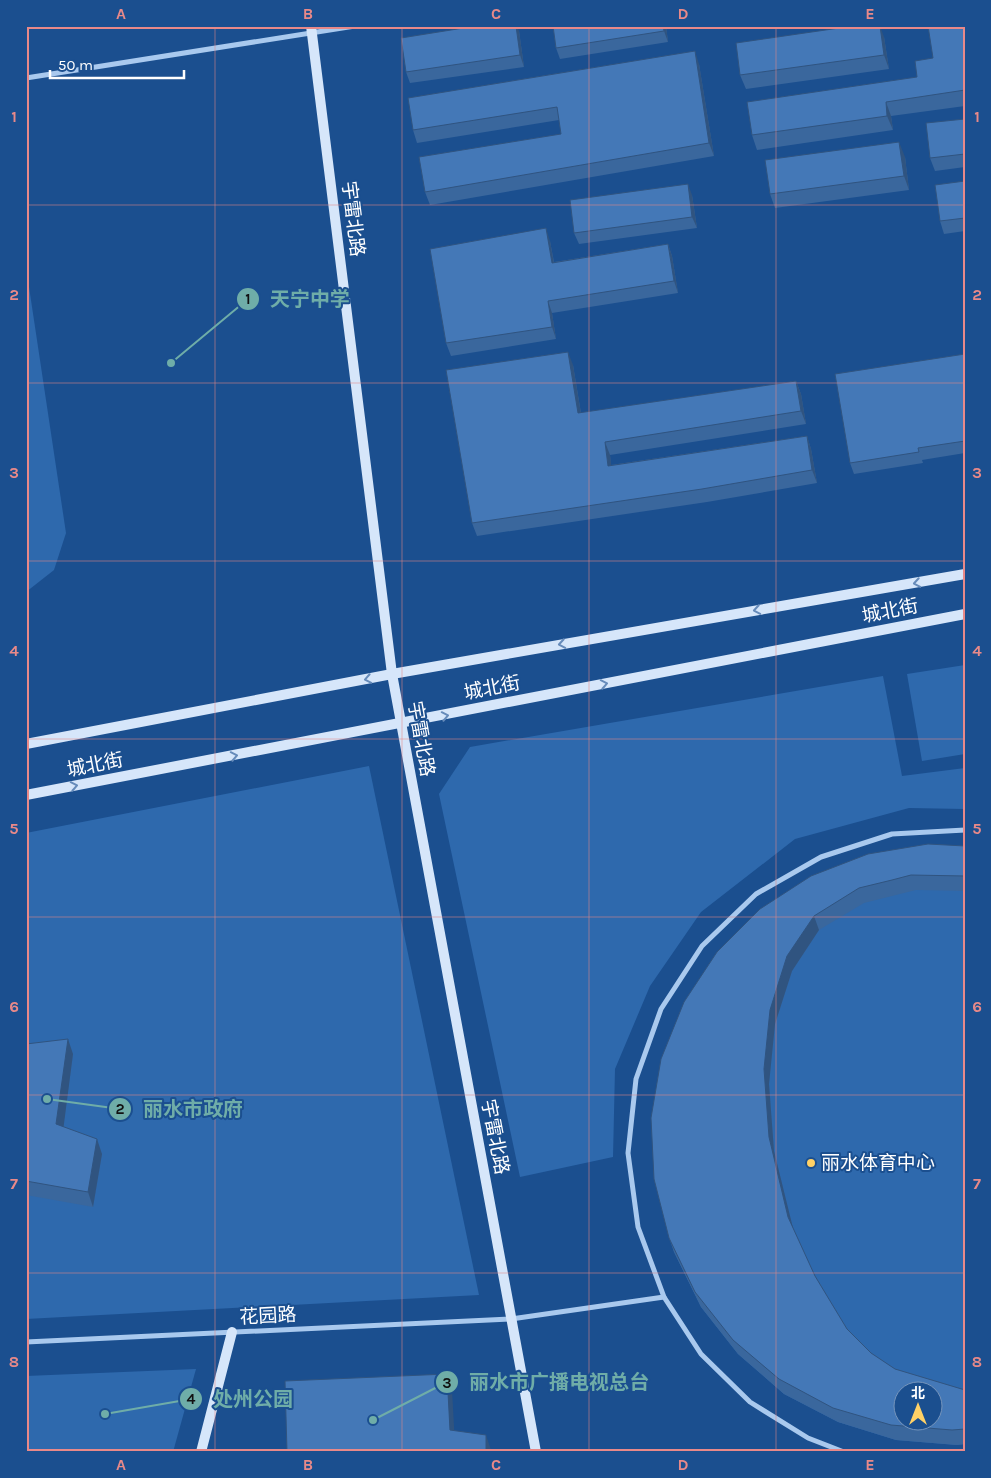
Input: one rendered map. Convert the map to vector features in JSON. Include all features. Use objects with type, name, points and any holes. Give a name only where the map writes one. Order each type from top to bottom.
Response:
[{"type":"main road","name":"宇雷北路","points":[[311,30],[392,674],[536,1452]]},
{"type":"main road","name":"城北街","points":[[26,744],[392,674],[965,574]]},
{"type":"main road","name":"城北街","points":[[26,795],[965,614]]},
{"type":"main road","points":[[201,1452],[232,1332]]},
{"type":"street","points":[[26,78],[311,30],[355,26]]},
{"type":"street","points":[[844,1452],[808,1438],[750,1402],[701,1354],[664,1297],[638,1227],[628,1153],[636,1079],[661,1009],[702,946],[756,894],[821,857],[892,834],[965,830]]},
{"type":"street","name":"花园路","points":[[26,1342],[511,1320],[664,1297]]},
{"type":"shaded area","points":[[26,267],[66,533],[54,570],[26,592]]},
{"type":"shaded area","points":[[965,665],[965,754],[922,761],[907,674]]},
{"type":"shaded area","points":[[883,676],[902,776],[965,768],[965,809],[909,808],[795,839],[701,912],[650,986],[615,1069],[613,1157],[520,1177],[439,794],[470,747]]},
{"type":"shaded area","points":[[369,766],[479,1295],[26,1319],[26,833]]},
{"type":"shaded area","name":"丽水体育中心","points":[[965,860],[965,1444],[896,1440],[838,1422],[784,1394],[738,1354],[701,1307],[674,1252],[659,1194],[766,924]]},
{"type":"shaded area","points":[[196,1369],[173,1452],[26,1452],[26,1376]]},
{"type":"building","points":[[476,26],[516,26],[520,55],[406,72],[401,38]]},
{"type":"building","points":[[553,26],[663,26],[664,31],[556,48]]},
{"type":"building","points":[[853,26],[880,26],[884,55],[740,75],[736,43]]},
{"type":"building","points":[[928,26],[965,26],[965,90],[886,102],[887,116],[752,135],[747,102],[917,77],[915,61],[933,58]]},
{"type":"building","points":[[695,51],[709,143],[425,192],[419,157],[561,134],[557,107],[413,130],[408,98]]},
{"type":"building","points":[[965,119],[965,154],[930,158],[926,123]]},
{"type":"building","points":[[899,142],[904,176],[770,194],[765,160]]},
{"type":"building","points":[[965,181],[965,218],[940,221],[935,185]]},
{"type":"building","points":[[688,184],[692,217],[574,233],[570,200]]},
{"type":"building","points":[[546,228],[552,263],[668,244],[674,281],[548,301],[552,327],[446,343],[430,249]]},
{"type":"building","points":[[568,352],[578,413],[796,381],[801,411],[605,442],[608,466],[807,436],[812,470],[702,489],[472,523],[446,370]]},
{"type":"building","points":[[965,354],[965,441],[918,448],[919,452],[850,463],[835,374]]},
{"type":"building","points":[[928,844],[965,846],[965,876],[911,875],[859,888],[814,916],[787,956],[770,1010],[764,1069],[769,1137],[788,1217],[815,1276],[847,1329],[871,1353],[895,1369],[932,1380],[894,1380],[894,1425],[833,1408],[779,1379],[733,1340],[695,1292],[669,1238],[654,1179],[651,1118],[661,1059],[684,1002],[717,952],[760,909],[811,876],[868,854]]},
{"type":"building","points":[[68,1039],[56,1124],[97,1139],[88,1192],[26,1181],[26,1044]]},
{"type":"building","points":[[447,1374],[450,1430],[486,1435],[486,1452],[287,1452],[285,1381]]},
{"type":"building","points":[[944,1384],[965,1390],[965,1429],[944,1429]]},
{"type":"place","name":"天宁中学","points":[[171,363]]},
{"type":"place","name":"丽水市政府","points":[[47,1099]]},
{"type":"place","name":"丽水体育中心","points":[[811,1163]]},
{"type":"place","name":"处州公园","points":[[105,1414]]},
{"type":"place","name":"丽水市广播电视总台","points":[[373,1420]]}]
